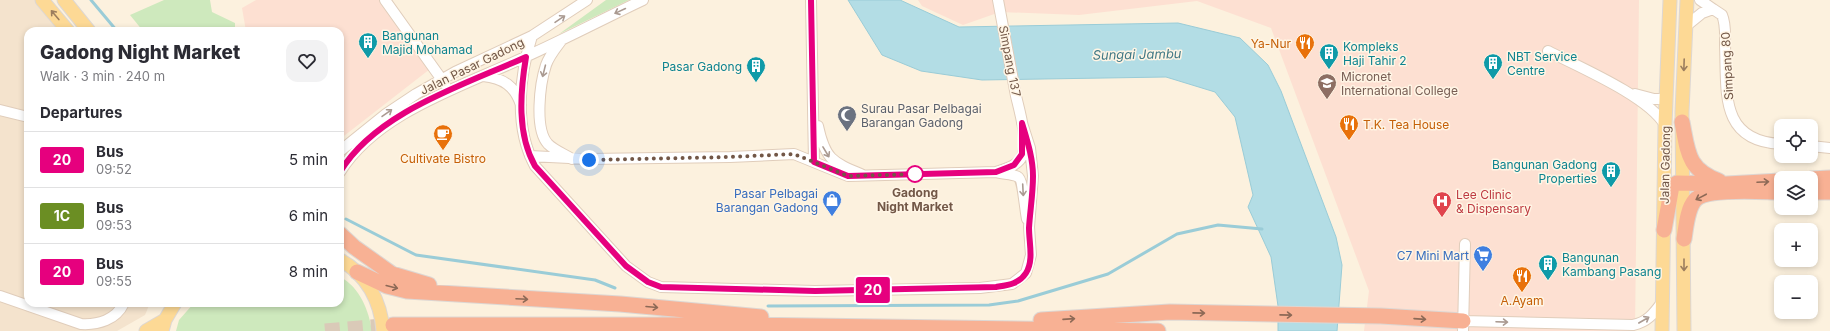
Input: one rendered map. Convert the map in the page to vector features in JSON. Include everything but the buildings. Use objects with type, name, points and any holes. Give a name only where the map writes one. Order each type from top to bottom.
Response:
[{"type":"highway","points":[[1682,122],[1689,154],[1694,165],[1708,177],[1727,184]]},
{"type":"highway","points":[[1818,179],[1830,178]]},
{"type":"highway","points":[[1664,230],[1672,186],[1677,183],[1727,184],[1774,181]]},
{"type":"highway","points":[[1684,239],[1691,209],[1694,201],[1700,196],[1714,192],[1774,192]]},
{"type":"highway","points":[[1818,192],[1830,192]]},
{"type":"highway","points":[[344,238],[354,247],[397,276],[477,296]]},
{"type":"highway","points":[[357,272],[387,286],[407,291],[620,304],[864,327]]},
{"type":"highway","points":[[974,328],[1030,321],[1146,313],[1381,316],[1463,326]]},
{"type":"highway","points":[[388,328],[864,327],[1158,331]]},
{"type":"main road","points":[[42,0],[65,27]]},
{"type":"main road","points":[[64,0],[86,27]]},
{"type":"main road","name":"Jalan Gadong","points":[[1662,331],[1665,125],[1670,0]]},
{"type":"main road","name":"Jalan Gadong","points":[[1684,331],[1682,122],[1687,0]]},
{"type":"main road","points":[[344,263],[357,272],[366,282],[378,304],[388,328]]},
{"type":"main road","points":[[146,331],[163,325],[173,307]]},
{"type":"street","points":[[385,0],[450,91]]},
{"type":"street","name":"Jalan Pasar Gadong","points":[[344,148],[386,114],[442,79],[532,36],[587,0]]},
{"type":"street","name":"Jalan Pasar Gadong","points":[[344,166],[362,144],[380,130],[417,107],[526,57],[642,0]]},
{"type":"street","points":[[811,0],[814,162]]},
{"type":"street","name":"Simpang 137","points":[[998,0],[1022,123]]},
{"type":"street","name":"Simpang 80","points":[[1700,0],[1719,12],[1724,20],[1728,102],[1736,124],[1751,138],[1761,142],[1774,143]]},
{"type":"street","points":[[1686,26],[1702,13],[1713,9]]},
{"type":"street","points":[[532,36],[526,57],[522,110],[524,137],[535,166],[626,266],[648,282],[661,287],[815,291],[996,287],[1012,284],[1020,280],[1026,273],[1031,255],[1029,227],[1033,176],[1030,148],[1022,123]]},
{"type":"street","points":[[564,38],[553,51],[546,64],[541,83],[540,119],[543,135],[548,144],[572,159]]},
{"type":"street","points":[[1548,51],[1631,93],[1655,112],[1665,125]]},
{"type":"street","points":[[483,76],[503,80],[512,87],[518,97],[522,110]]},
{"type":"street","points":[[1631,93],[1654,99],[1666,99]]},
{"type":"street","points":[[812,101],[822,144],[826,153],[837,164],[863,175]]},
{"type":"street","points":[[0,110],[24,116]]},
{"type":"street","points":[[996,172],[1014,165],[1022,154],[1022,123]]},
{"type":"street","points":[[1818,147],[1830,148]]},
{"type":"street","points":[[530,156],[572,159],[730,157],[794,154],[848,176],[996,172],[1018,177],[1022,180],[1023,203],[1029,227]]},
{"type":"street","points":[[1465,244],[1463,326],[1633,325],[1648,320],[1663,301]]},
{"type":"street","points":[[0,296],[24,304]]},
{"type":"street","points":[[32,307],[81,324],[92,325],[112,318],[119,312],[122,307]]},
{"type":"shaded area","points":[[0,0],[41,0],[58,27],[24,27],[24,307],[148,307],[145,315],[117,331],[0,331]]},
{"type":"shaded area","points":[[256,0],[380,0],[430,69],[344,136],[344,27],[245,27],[242,8]]},
{"type":"shaded area","points":[[918,0],[1639,0],[1635,331],[1364,331],[1369,291],[1271,28],[1197,1],[1079,15],[1000,12],[963,25],[922,6]]},
{"type":"green space","points":[[164,0],[210,0],[212,12],[235,23],[235,27],[140,27],[130,15]]},
{"type":"green space","points":[[606,0],[629,0],[559,34]]},
{"type":"green space","points":[[344,279],[353,287],[362,300],[369,316],[372,331],[176,331],[179,320],[190,307],[344,307]]},
{"type":"water","name":"Sungai Jambu","points":[[848,0],[900,0],[959,27],[1178,23],[1240,38],[1268,65],[1281,91],[1336,237],[1342,265],[1337,331],[1278,331],[1278,306],[1271,257],[1248,207],[1253,195],[1235,117],[1215,92],[1166,77],[982,80],[921,71],[882,55]]},
{"type":"waterway","points":[[91,0],[114,27]]},
{"type":"waterway","points":[[346,219],[416,255],[595,280],[615,288]]},
{"type":"waterway","points":[[768,306],[989,305],[1018,301],[1108,274],[1177,234],[1218,225],[1262,229]]},
{"type":"tunnel","points":[[325,331],[393,325]]},
{"type":"bus line","name":"20","points":[[344,166],[362,144],[400,117],[434,98],[526,57],[522,110],[524,137],[526,147],[535,166],[626,266],[637,276],[648,282],[661,287],[676,288],[733,287],[815,291],[980,288],[1012,284],[1020,280],[1026,273],[1031,255],[1029,227],[1033,187],[1033,166],[1030,148],[1022,123],[1023,146],[1019,161],[1008,168],[996,172],[848,176],[814,162],[811,0]]},
{"type":"place","name":"Bangunan Majid Mohamad","points":[[368,59]]},
{"type":"place","name":"Ya-Nur","points":[[1305,60]]},
{"type":"place","name":"Kompleks Haji Tahir 2","points":[[1329,70]]},
{"type":"place","name":"NBT Service Centre","points":[[1493,80]]},
{"type":"place","name":"Pasar Gadong","points":[[756,83]]},
{"type":"place","name":"Micronet International College","points":[[1327,100]]},
{"type":"place","name":"Surau Pasar Pelbagai Barangan Gadong","points":[[847,132]]},
{"type":"place","name":"T.K. Tea House","points":[[1349,141]]},
{"type":"place","name":"Cultivate Bistro","points":[[443,151]]},
{"type":"place","name":"Gadong Night Market","points":[[915,174]]},
{"type":"place","name":"Bangunan Gadong Properties","points":[[1611,188]]},
{"type":"place","name":"Pasar Pelbagai Barangan Gadong","points":[[832,217]]},
{"type":"place","name":"Lee Clinic & Dispensary","points":[[1442,218]]},
{"type":"place","name":"C7 Mini Mart","points":[[1483,272]]},
{"type":"place","name":"Bangunan Kambang Pasang","points":[[1548,281]]},
{"type":"place","name":"A.Ayam","points":[[1522,293]]},
{"type":"route","points":[[589,160],[794,154],[848,176],[918,174],[915,174]]}]
